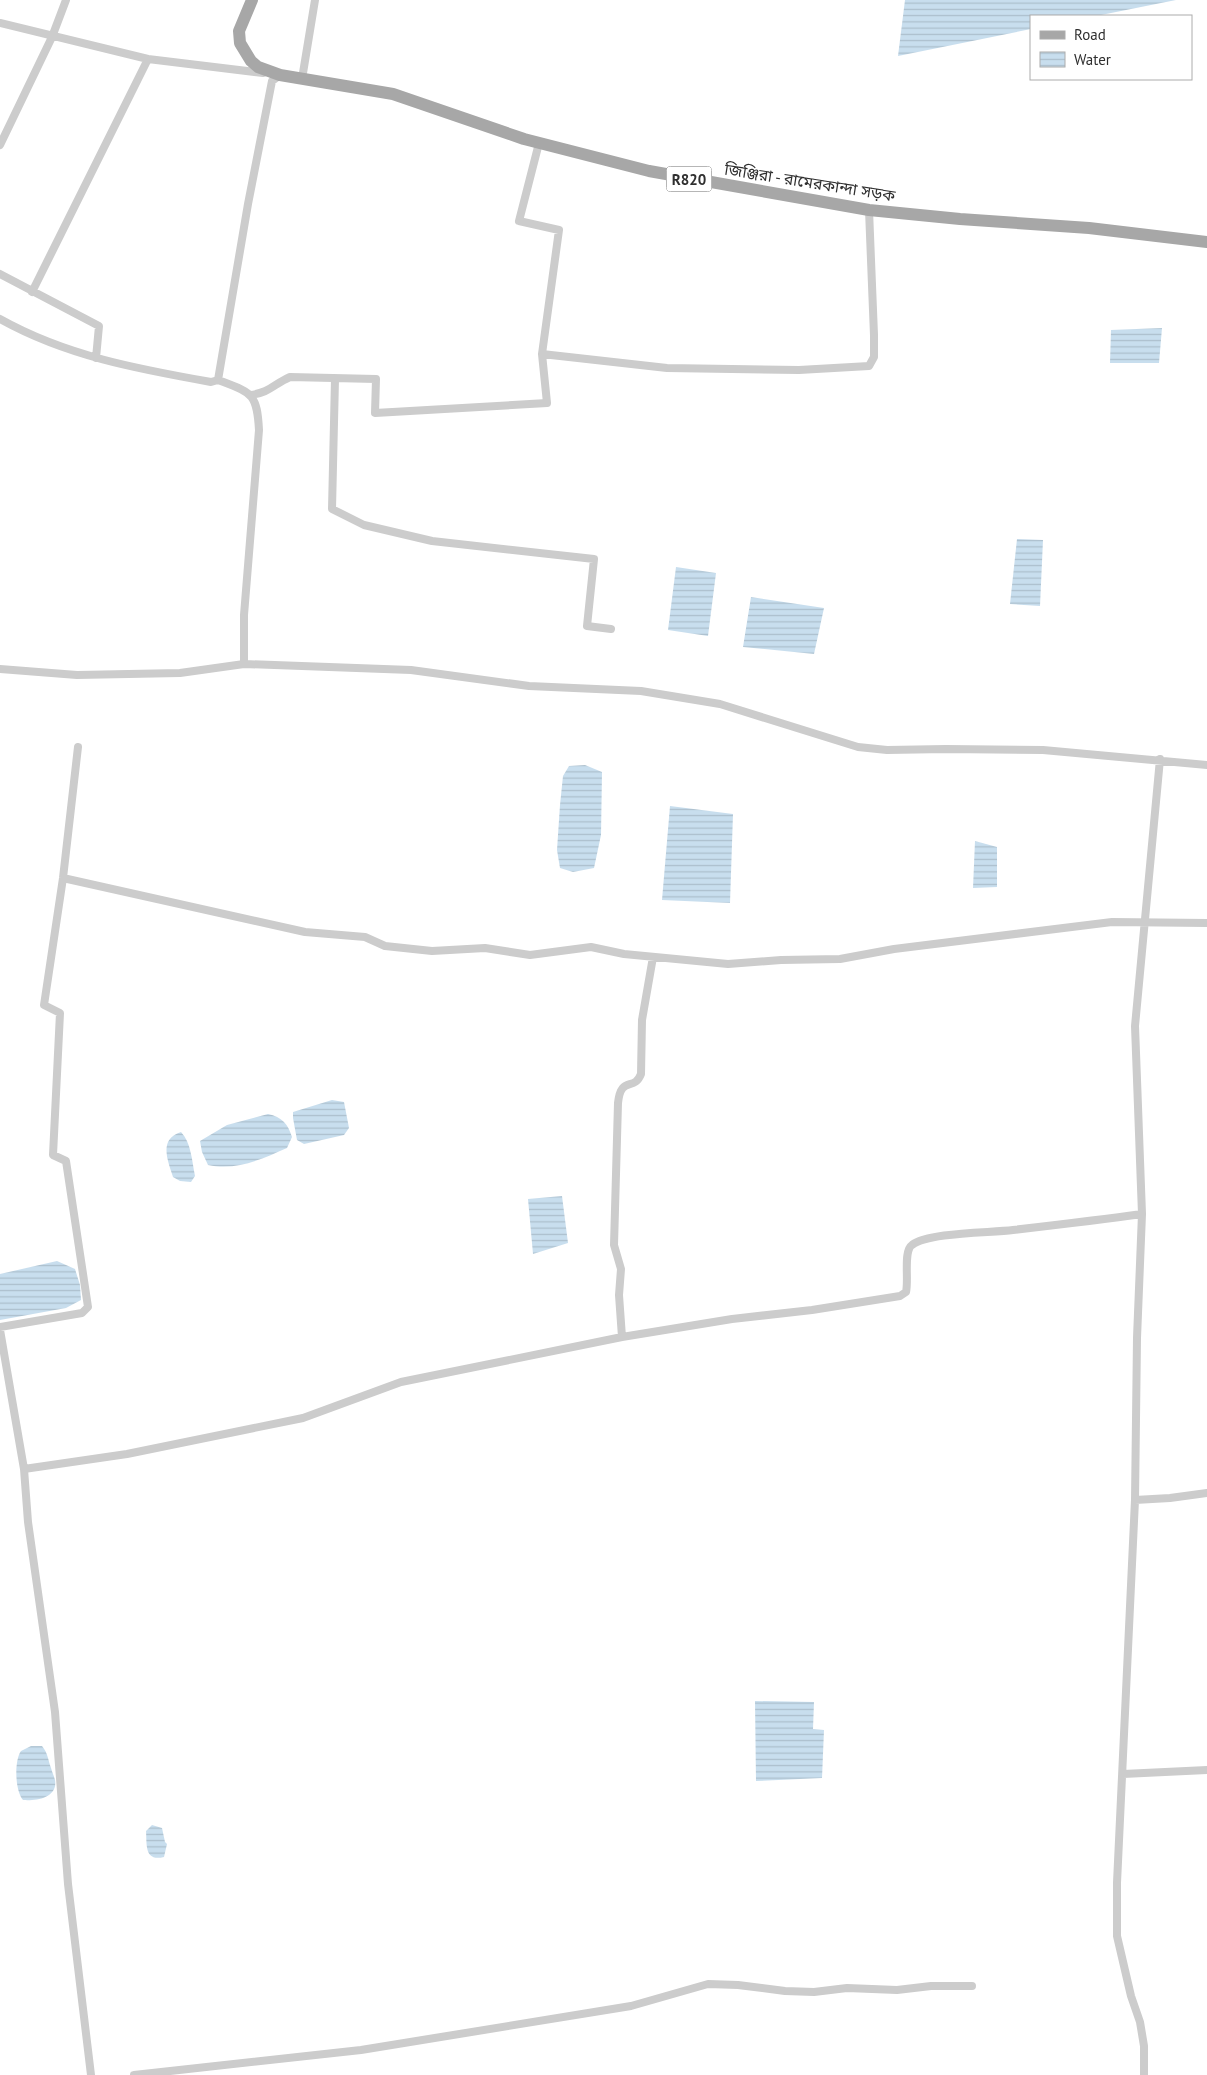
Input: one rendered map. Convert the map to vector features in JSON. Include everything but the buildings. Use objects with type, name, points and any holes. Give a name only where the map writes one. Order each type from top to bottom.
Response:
[{"type":"main road","name":"জিঞ্জিরা - রামেরকান্দা সড়ক","points":[[252,0],[240,31],[240,42],[250,61],[258,67],[280,76],[393,94],[539,143],[649,171],[869,210],[960,219],[1089,228],[1207,242]]},
{"type":"street","points":[[0,145],[52,37],[66,0]]},
{"type":"street","points":[[302,79],[315,0]]},
{"type":"street","points":[[0,23],[148,59],[280,76]]},
{"type":"street","points":[[32,292],[148,59]]},
{"type":"street","points":[[218,380],[248,204],[272,81],[280,76]]},
{"type":"street","points":[[0,319],[67,350],[133,368],[211,382],[218,380],[250,395],[270,391],[279,381],[290,376],[376,379],[375,413],[547,403],[542,354],[559,230],[519,221],[539,143]]},
{"type":"street","points":[[542,354],[667,368],[799,370],[869,366],[874,357],[869,210]]},
{"type":"street","points":[[0,274],[98,326],[96,358]]},
{"type":"street","points":[[335,379],[332,509],[364,525],[432,541],[594,559],[587,626],[611,629]]},
{"type":"street","points":[[244,664],[244,614],[258,430],[258,407],[250,395]]},
{"type":"street","points":[[0,670],[77,675],[180,673],[244,664],[412,670],[529,686],[641,692],[720,704],[858,747],[887,750],[1043,750],[1160,759],[1207,765]]},
{"type":"street","points":[[78,747],[63,878],[44,1005],[60,1012],[54,1155],[66,1161],[88,1306],[82,1313],[0,1329],[24,1469],[28,1522],[55,1712],[68,1884],[91,2075]]},
{"type":"street","points":[[1144,2075],[1144,2046],[1140,2022],[1117,1936],[1117,1883],[1135,1500],[1136,1338],[1142,1214],[1135,1026],[1160,759]]},
{"type":"street","points":[[63,878],[305,932],[365,937],[385,946],[432,951],[485,948],[530,955],[591,947],[653,957],[728,964],[781,960],[840,959],[894,949],[1112,922],[1207,923]]},
{"type":"street","points":[[622,1337],[619,1295],[621,1269],[614,1245],[618,1103],[622,1087],[636,1082],[642,1074],[642,1020],[653,957]]},
{"type":"street","points":[[24,1469],[127,1454],[303,1418],[401,1382],[622,1337],[732,1319],[812,1310],[900,1296],[906,1292],[908,1284],[907,1252],[911,1245],[927,1238],[1142,1214]]},
{"type":"street","points":[[1135,1500],[1170,1498],[1207,1492]]},
{"type":"street","points":[[1123,1774],[1207,1770]]},
{"type":"street","points":[[134,2075],[361,2050],[631,2006],[708,1984],[738,1984],[786,1991],[814,1992],[847,1988],[897,1990],[931,1986],[972,1986]]},
{"type":"water","points":[[905,0],[1176,0],[1101,15],[1030,15],[1030,29],[898,56]]},
{"type":"water","points":[[1162,328],[1159,363],[1110,363],[1111,330]]},
{"type":"water","points":[[1017,539],[1043,540],[1040,606],[1010,604]]},
{"type":"water","points":[[676,567],[716,573],[708,636],[668,630]]},
{"type":"water","points":[[751,597],[824,608],[814,654],[743,647]]},
{"type":"water","points":[[585,765],[602,772],[601,835],[594,868],[573,872],[560,868],[557,850],[563,776],[569,766]]},
{"type":"water","points":[[670,806],[733,814],[730,903],[662,900]]},
{"type":"water","points":[[975,841],[997,847],[997,887],[973,888]]},
{"type":"water","points":[[332,1100],[344,1102],[349,1128],[344,1135],[304,1144],[297,1140],[293,1112]]},
{"type":"water","points":[[268,1114],[281,1119],[289,1128],[292,1137],[287,1148],[249,1163],[229,1166],[208,1165],[202,1152],[200,1141],[227,1125]]},
{"type":"water","points":[[181,1132],[187,1141],[192,1158],[195,1176],[191,1182],[180,1181],[173,1177],[167,1158],[169,1140]]},
{"type":"water","points":[[562,1196],[568,1243],[533,1254],[528,1199]]},
{"type":"water","points":[[57,1261],[75,1269],[80,1285],[81,1300],[66,1308],[0,1320],[0,1274]]},
{"type":"water","points":[[755,1701],[814,1702],[813,1729],[824,1730],[822,1778],[756,1781]]},
{"type":"water","points":[[31,1746],[42,1746],[47,1754],[55,1778],[55,1786],[50,1795],[40,1799],[23,1800],[18,1790],[17,1762],[21,1751]]},
{"type":"water","points":[[152,1825],[162,1828],[167,1844],[164,1857],[153,1857],[148,1851],[146,1831]]}]
